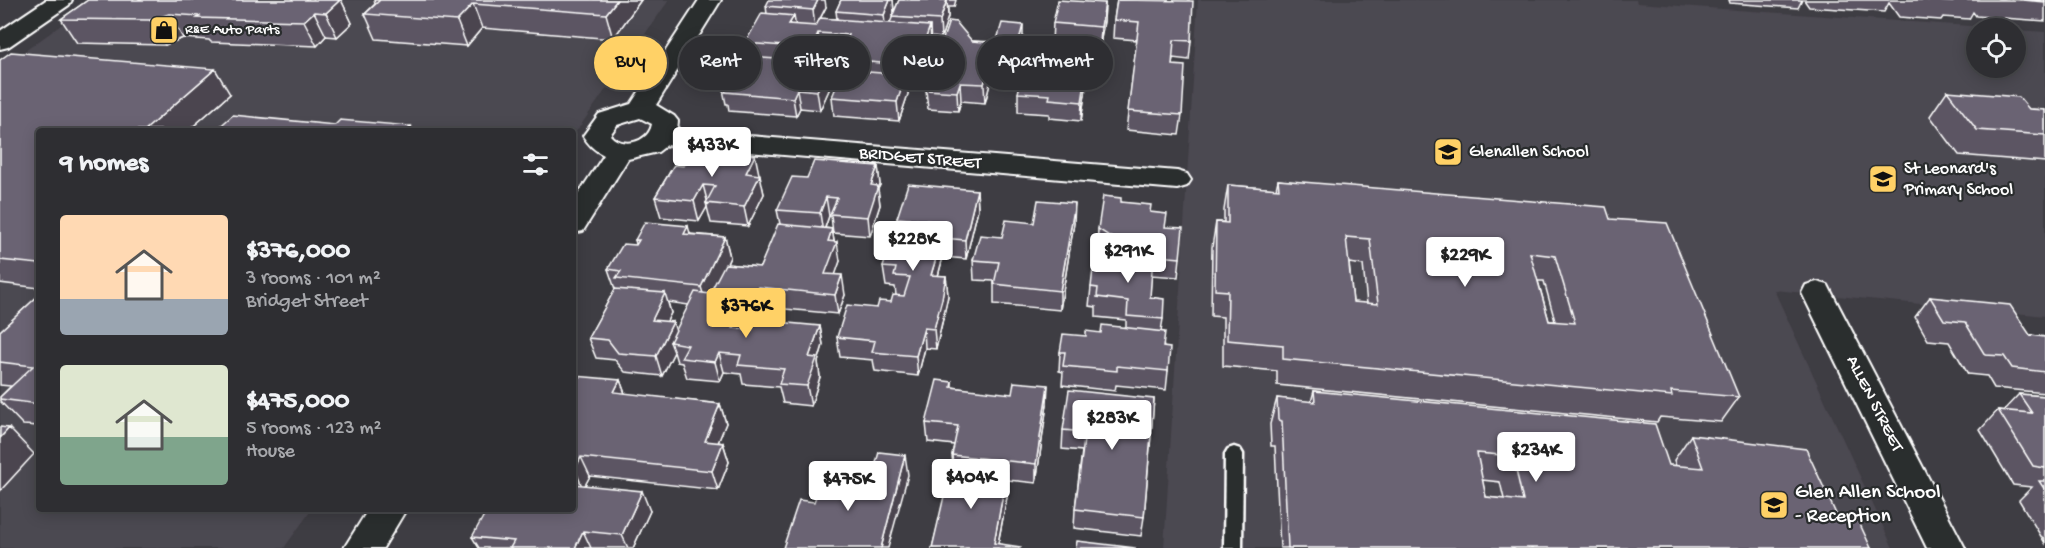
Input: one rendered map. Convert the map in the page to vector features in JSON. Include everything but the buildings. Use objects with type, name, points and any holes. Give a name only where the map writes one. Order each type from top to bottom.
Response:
[{"type":"street","points":[[0,42],[61,0]]},
{"type":"street","points":[[640,110],[710,0]]},
{"type":"street","points":[[640,110],[659,115],[665,121],[666,130],[662,137],[643,148],[620,151],[601,145],[596,136],[598,129],[613,117],[640,110]]},
{"type":"street","name":"BRIDGET STREET","points":[[662,137],[1178,180]]},
{"type":"street","points":[[576,219],[620,151]]},
{"type":"street","name":"ALLEN STREET","points":[[1817,293],[1946,548]]},
{"type":"street","points":[[363,548],[386,512]]},
{"type":"lane","points":[[1233,548],[1234,454]]},
{"type":"shaded area","points":[[96,0],[669,0],[644,36],[594,36],[594,90],[605,90],[576,132],[576,128],[36,128],[36,512],[310,512],[284,548],[0,548],[0,69]]},
{"type":"shaded area","name":"Glenallen School","points":[[1198,0],[1636,0],[1637,3],[1966,26],[1966,78],[2026,78],[2026,31],[2045,32],[2045,316],[1774,290],[1893,548],[1164,548]]},
{"type":"place","name":"R&E Auto Parts","points":[[164,30]]},
{"type":"place","name":"Glenallen School","points":[[1448,152]]},
{"type":"place","name":"St Leonard's Primary School","points":[[1883,179]]},
{"type":"place","name":"Glen Allen School - Reception","points":[[1774,505]]}]
